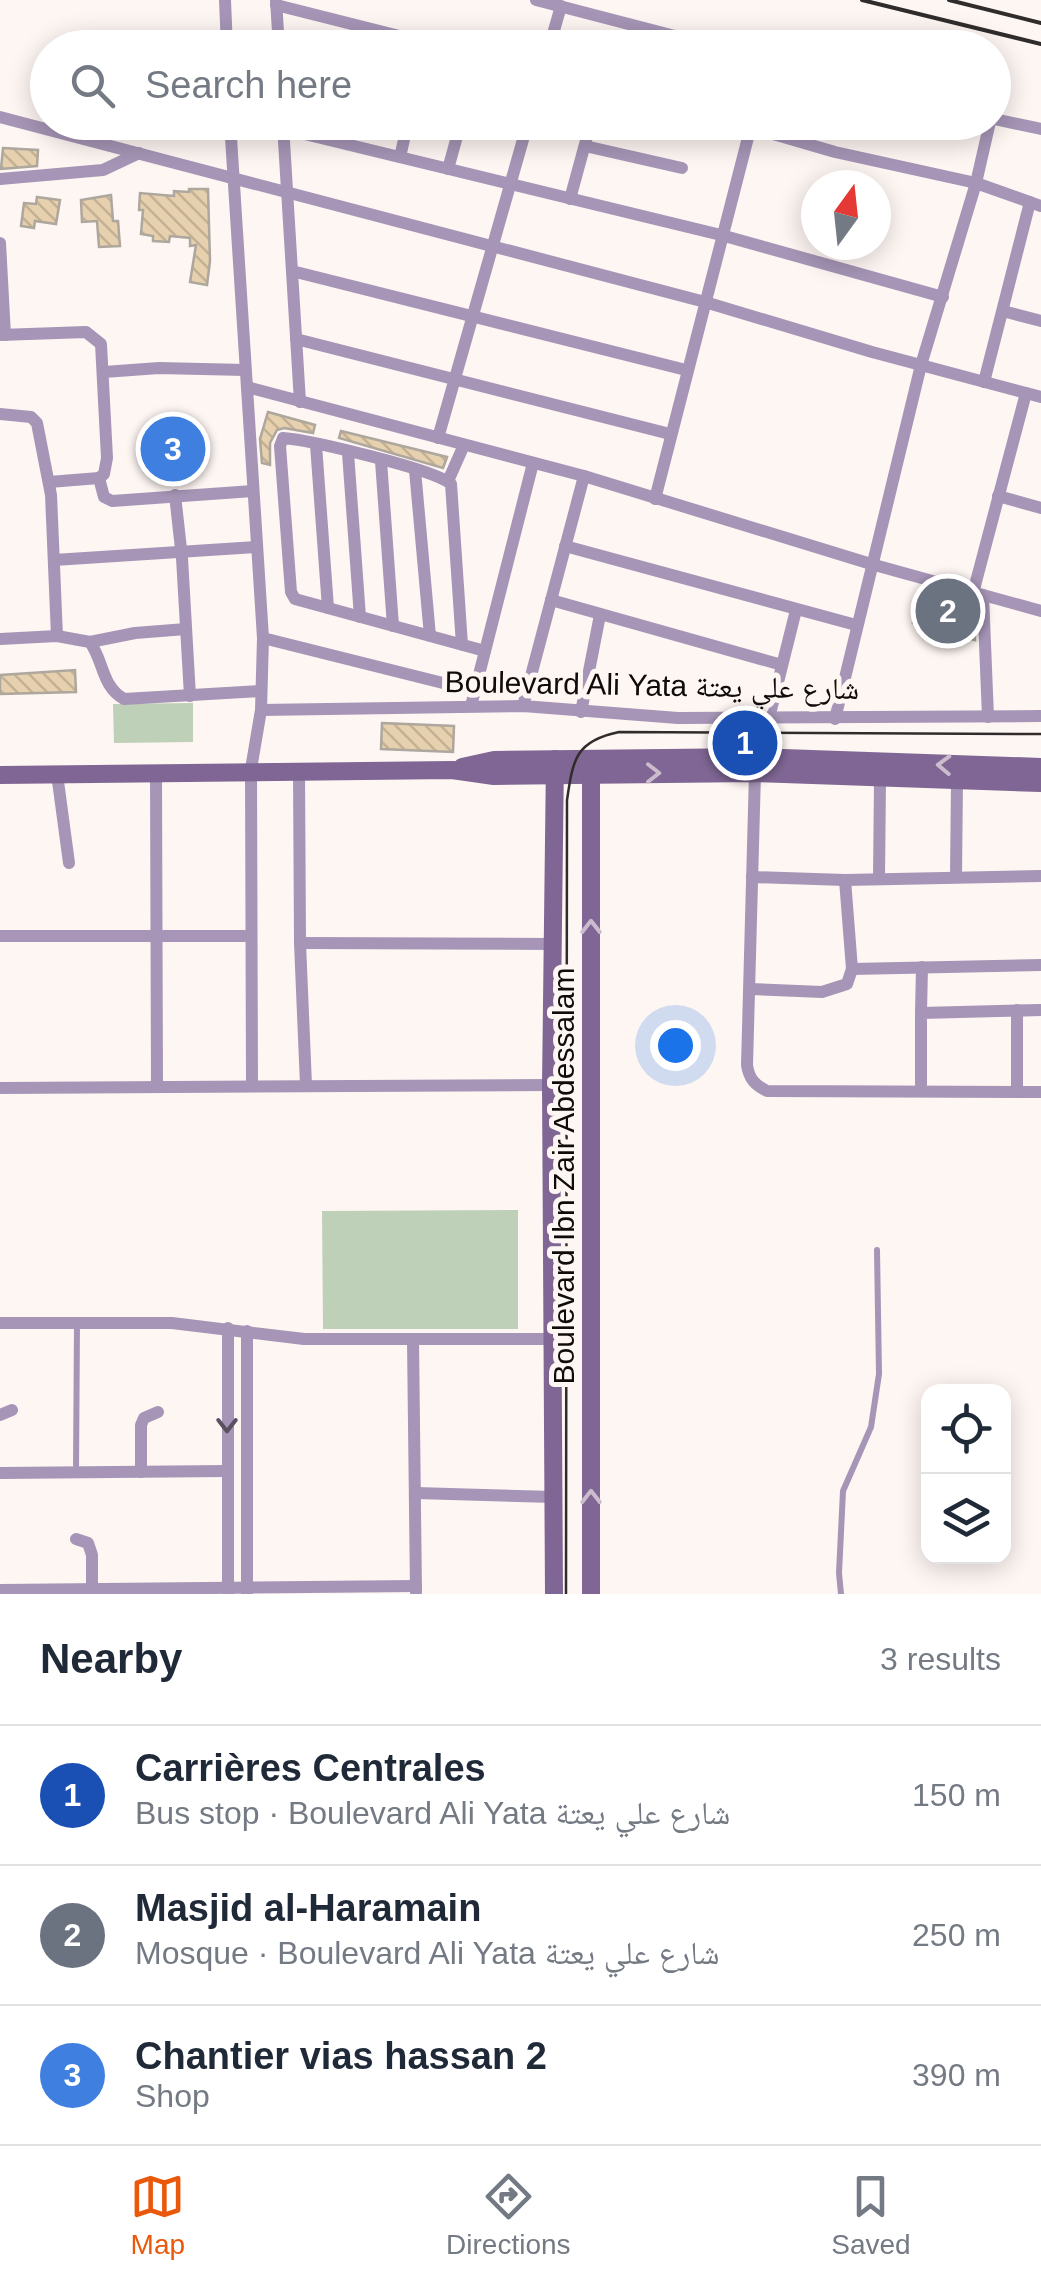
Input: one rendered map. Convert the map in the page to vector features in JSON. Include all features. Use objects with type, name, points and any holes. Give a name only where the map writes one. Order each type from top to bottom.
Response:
[{"type":"street","points":[[225,0],[226,30]]},
{"type":"street","points":[[536,0],[652,30]]},
{"type":"street","points":[[278,30],[276,3],[374,30]]},
{"type":"street","points":[[554,30],[561,6]]},
{"type":"street","points":[[0,117],[30,125]]},
{"type":"street","points":[[1011,124],[1041,130]]},
{"type":"street","points":[[89,140],[705,302],[1041,397]]},
{"type":"street","points":[[231,140],[262,638],[261,710],[252,770],[249,936],[252,1085]]},
{"type":"street","points":[[285,140],[300,402]]},
{"type":"street","points":[[336,140],[943,296]]},
{"type":"street","points":[[400,157],[404,140]]},
{"type":"street","points":[[448,169],[455,140]]},
{"type":"street","points":[[438,438],[523,140]]},
{"type":"street","points":[[570,199],[586,140]]},
{"type":"street","points":[[654,499],[747,140]]},
{"type":"street","points":[[798,140],[976,184],[1036,204],[984,382]]},
{"type":"street","points":[[834,719],[921,365],[987,140]]},
{"type":"street","points":[[585,146],[682,168]]},
{"type":"street","points":[[0,179],[103,170],[139,153]]},
{"type":"street","points":[[0,243],[3,335],[79,332],[94,335],[101,344],[107,458],[104,474],[99,478],[49,482]]},
{"type":"street","points":[[292,272],[686,370]]},
{"type":"street","points":[[1002,311],[1041,321]]},
{"type":"street","points":[[296,339],[670,434]]},
{"type":"street","points":[[104,372],[159,368],[245,370]]},
{"type":"street","points":[[246,388],[584,476],[871,564],[1041,611]]},
{"type":"street","points":[[988,717],[978,594],[998,496],[1026,393]]},
{"type":"street","points":[[0,414],[35,420],[49,482],[57,636]]},
{"type":"street","points":[[462,645],[452,488],[448,480],[283,438],[291,592],[298,600],[485,652]]},
{"type":"street","points":[[316,444],[328,608]]},
{"type":"street","points":[[448,480],[464,445]]},
{"type":"street","points":[[348,453],[360,617]]},
{"type":"street","points":[[381,461],[393,626]]},
{"type":"street","points":[[471,706],[533,464]]},
{"type":"street","points":[[414,470],[430,636]]},
{"type":"street","points":[[523,706],[584,476]]},
{"type":"street","points":[[99,478],[108,500],[253,491]]},
{"type":"street","points":[[175,496],[190,696]]},
{"type":"street","points":[[998,496],[1041,508]]},
{"type":"street","points":[[565,546],[856,626]]},
{"type":"street","points":[[54,560],[257,547]]},
{"type":"street","points":[[551,600],[782,664]]},
{"type":"street","points":[[769,718],[796,610]]},
{"type":"street","points":[[580,712],[600,616]]},
{"type":"street","points":[[0,639],[57,636],[90,642],[186,628]]},
{"type":"street","points":[[262,638],[475,691]]},
{"type":"street","points":[[90,642],[108,688],[124,699],[261,691]]},
{"type":"street","name":"Boulevard Ali Yata شارع علي يعتة","points":[[261,710],[523,706],[678,718],[1041,716]]},
{"type":"street","points":[[0,774],[452,770],[494,776],[555,767],[755,757],[1041,767]]},
{"type":"street","points":[[591,766],[1041,783]]},
{"type":"street","name":"Boulevard Ibn Zair Abdessalam","points":[[591,766],[591,1594]]},
{"type":"street","name":"Boulevard Ibn Zair Abdessalam","points":[[554,1594],[551,1086],[555,767]]},
{"type":"street","points":[[299,770],[306,1085]]},
{"type":"street","points":[[156,773],[157,1086]]},
{"type":"street","points":[[755,773],[746,1065],[756,1085],[767,1091],[1041,1092]]},
{"type":"street","points":[[58,774],[69,863]]},
{"type":"street","points":[[879,878],[880,779]]},
{"type":"street","points":[[956,782],[956,876]]},
{"type":"street","points":[[752,878],[1041,876]]},
{"type":"street","points":[[750,990],[833,990],[847,984],[852,969],[846,880]]},
{"type":"street","points":[[0,936],[249,936]]},
{"type":"street","points":[[300,943],[552,944]]},
{"type":"street","points":[[852,969],[1041,964]]},
{"type":"street","points":[[921,1091],[922,967]]},
{"type":"street","points":[[1016,1091],[1017,1010]]},
{"type":"street","points":[[921,1013],[1041,1010]]},
{"type":"street","points":[[0,1088],[551,1086]]},
{"type":"street","points":[[0,1323],[172,1323],[304,1339],[553,1339]]},
{"type":"street","points":[[228,1328],[228,1592]]},
{"type":"street","points":[[246,1592],[247,1331]]},
{"type":"street","points":[[0,1590],[416,1590],[413,1340]]},
{"type":"street","points":[[141,1472],[141,1425],[144,1418],[158,1412]]},
{"type":"street","points":[[0,1473],[227,1472]]},
{"type":"street","points":[[416,1493],[554,1497]]},
{"type":"street","points":[[76,1538],[88,1543],[99,1592]]},
{"type":"lane","points":[[842,1594],[839,1573],[843,1492],[871,1427],[879,1374],[876,1250]]},
{"type":"lane","points":[[76,1472],[77,1322]]},
{"type":"green space","points":[[193,703],[193,742],[114,743],[113,704]]},
{"type":"green space","points":[[518,1210],[518,1329],[323,1329],[322,1211]]},
{"type":"building","points":[[3,148],[38,150],[37,166],[1,169]]},
{"type":"building","points":[[208,189],[207,285],[190,282],[196,245],[190,246],[190,238],[170,236],[169,242],[153,241],[153,236],[141,234],[140,193],[174,196],[174,191]]},
{"type":"building","points":[[111,195],[120,246],[99,247],[97,221],[82,222],[81,200]]},
{"type":"building","points":[[37,197],[60,200],[56,224],[35,221],[34,228],[21,226],[24,203],[36,204]]},
{"type":"building","points":[[268,412],[315,425],[313,433],[277,430],[270,443],[270,465],[262,463],[260,439]]},
{"type":"building","points":[[341,431],[447,457],[443,468],[339,438]]},
{"type":"building","points":[[922,589],[973,603],[975,640],[913,623]]},
{"type":"building","points":[[75,670],[76,692],[0,694],[0,675]]},
{"type":"building","points":[[382,723],[454,726],[453,752],[381,749]]},
{"type":"tram line","points":[[566,1594],[567,800],[574,763],[593,741],[619,732],[1041,734]]},
{"type":"railway","points":[[862,0],[984,30]]},
{"type":"railway","points":[[949,0],[1041,23]]},
{"type":"railway","points":[[1011,37],[1041,44]]},
{"type":"place","name":"Chantier vias hassan 2","points":[[173,449]]},
{"type":"place","name":"Masjid al-Haramain","points":[[948,611]]},
{"type":"place","name":"Carrières Centrales","points":[[745,743]]}]
